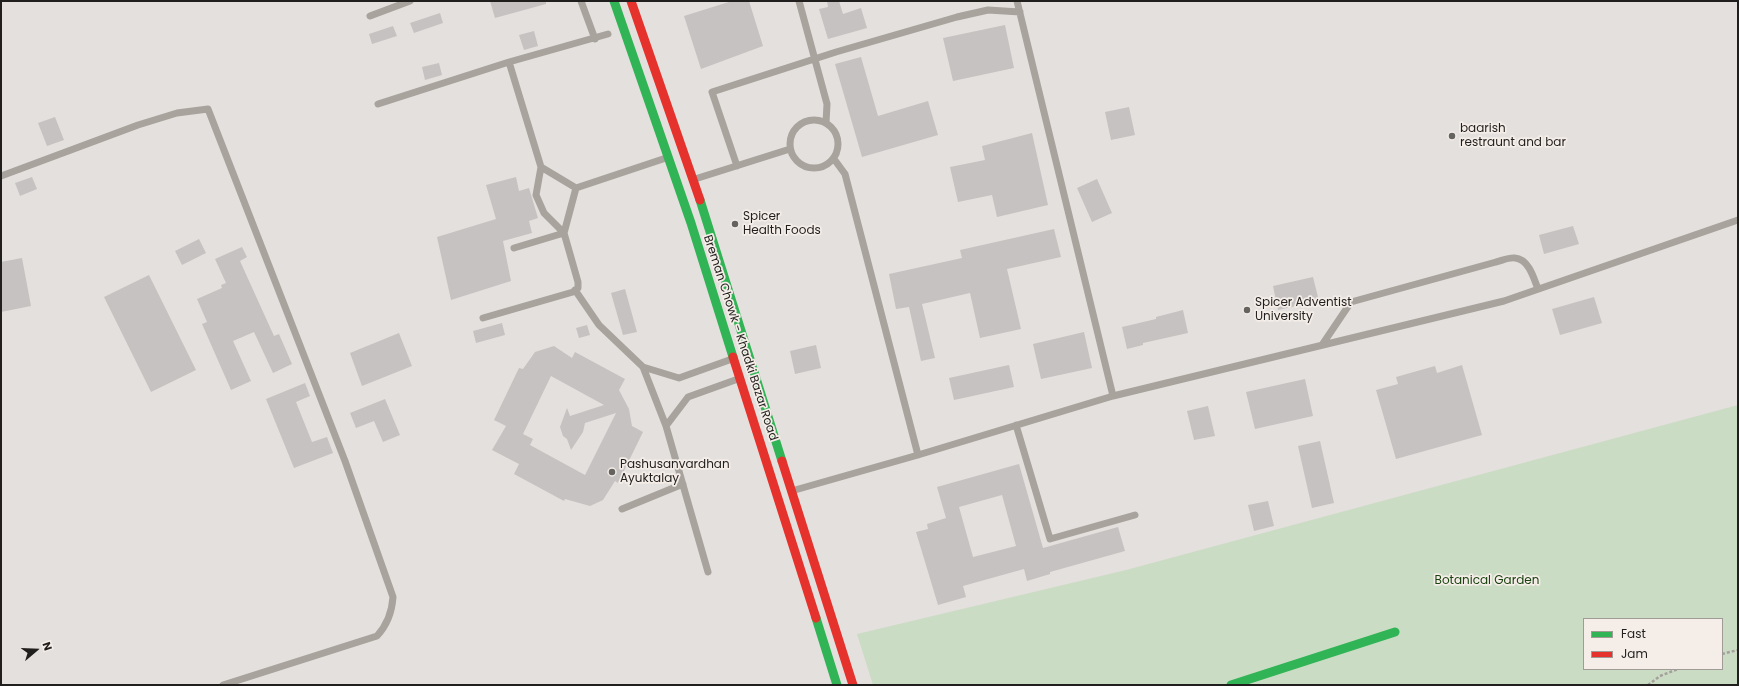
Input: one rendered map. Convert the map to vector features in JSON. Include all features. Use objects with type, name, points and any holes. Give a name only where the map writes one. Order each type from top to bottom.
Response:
[{"type":"main road","name":"Breman Chowk - Khadki Bazar Road","points":[[614,1],[678,186],[837,685]]},
{"type":"main road","name":"Breman Chowk - Khadki Bazar Road","points":[[631,1],[693,180],[853,685]]},
{"type":"main road","points":[[1231,685],[1395,632]]},
{"type":"lane","points":[[370,16],[410,1]]},
{"type":"lane","points":[[581,1],[595,39]]},
{"type":"lane","points":[[799,1],[827,104],[826,123]]},
{"type":"lane","points":[[1017,1],[1113,396]]},
{"type":"lane","points":[[737,166],[712,92],[836,52],[956,17],[988,10],[1020,12]]},
{"type":"lane","points":[[378,104],[509,62],[595,39],[608,34]]},
{"type":"lane","points":[[483,318],[578,288],[578,282],[564,233],[544,213],[536,195],[541,167],[509,62]]},
{"type":"lane","points":[[1,176],[138,125],[177,113],[208,109],[345,461],[393,597],[389,619],[384,629],[377,636],[223,685]]},
{"type":"lane","points":[[813,120],[826,123],[832,128],[838,140],[837,153],[834,160],[823,168],[809,168],[797,162],[790,149],[792,136],[800,125],[813,120]]},
{"type":"lane","points":[[678,186],[790,149]]},
{"type":"lane","points":[[541,167],[576,188],[668,158]]},
{"type":"lane","points":[[834,160],[845,174],[918,455]]},
{"type":"lane","points":[[564,233],[576,188]]},
{"type":"lane","points":[[792,491],[918,455],[1113,396],[1504,301],[1738,220]]},
{"type":"lane","points":[[514,248],[564,233]]},
{"type":"lane","points":[[1322,345],[1351,302],[1496,262],[1515,258],[1525,263],[1533,276],[1538,290]]},
{"type":"lane","points":[[575,290],[599,325],[643,367],[666,426],[708,572]]},
{"type":"lane","points":[[643,367],[679,378],[734,359]]},
{"type":"lane","points":[[666,426],[688,397],[740,378]]},
{"type":"lane","points":[[1016,425],[1050,539],[1135,515]]},
{"type":"lane","points":[[622,509],[683,484]]},
{"type":"path","points":[[1723,654],[1738,650]]},
{"type":"path","points":[[1648,685],[1660,676],[1675,670]]},
{"type":"green space","name":"Botanical Garden","points":[[1738,405],[1738,685],[873,685],[857,634],[1126,570]]},
{"type":"building","points":[[490,1],[546,1],[546,4],[495,18]]},
{"type":"building","points":[[732,1],[749,1],[763,46],[701,69],[684,16]]},
{"type":"building","points":[[827,1],[839,1],[843,14],[861,8],[867,28],[828,39],[819,9],[828,7]]},
{"type":"building","points":[[440,13],[443,23],[414,33],[410,23]]},
{"type":"building","points":[[1005,25],[1014,68],[953,81],[943,38]]},
{"type":"building","points":[[393,26],[397,36],[372,44],[369,34]]},
{"type":"building","points":[[534,31],[538,46],[524,50],[519,35]]},
{"type":"building","points":[[861,57],[878,116],[928,101],[938,135],[862,157],[835,64]]},
{"type":"building","points":[[439,63],[442,75],[425,80],[422,67]]},
{"type":"building","points":[[1129,107],[1135,135],[1111,140],[1105,112]]},
{"type":"building","points":[[55,117],[64,140],[47,146],[38,123]]},
{"type":"building","points":[[1032,133],[1048,205],[997,217],[992,195],[958,202],[950,167],[985,160],[982,146]]},
{"type":"building","points":[[32,177],[37,189],[20,196],[15,183]]},
{"type":"building","points":[[516,177],[519,191],[529,188],[538,218],[529,221],[532,233],[503,241],[511,281],[451,300],[437,237],[496,219],[486,185]]},
{"type":"building","points":[[1097,179],[1112,213],[1092,222],[1077,188]]},
{"type":"building","points":[[1573,226],[1579,244],[1544,254],[1539,235]]},
{"type":"building","points":[[1054,229],[1061,257],[1007,269],[1021,329],[980,338],[970,293],[922,304],[935,358],[921,361],[909,307],[896,309],[889,274],[962,258],[960,250]]},
{"type":"building","points":[[199,239],[206,253],[182,265],[175,251]]},
{"type":"building","points":[[242,247],[247,257],[240,261],[274,336],[279,334],[292,364],[273,373],[254,332],[233,341],[251,381],[231,390],[202,324],[207,322],[197,299],[222,288],[221,285],[226,283],[215,259]]},
{"type":"building","points":[[22,258],[31,306],[1,312],[1,262]]},
{"type":"building","points":[[149,275],[196,370],[151,392],[104,297]]},
{"type":"building","points":[[1313,277],[1319,301],[1278,310],[1273,286]]},
{"type":"building","points":[[625,289],[637,332],[623,335],[611,293]]},
{"type":"building","points":[[1594,297],[1602,323],[1560,335],[1552,309]]},
{"type":"building","points":[[1183,310],[1188,333],[1143,343],[1143,345],[1127,349],[1122,327],[1156,319],[1156,317]]},
{"type":"building","points":[[502,323],[505,335],[476,343],[473,331]]},
{"type":"building","points":[[587,325],[590,335],[579,338],[576,328]]},
{"type":"building","points":[[1084,332],[1092,368],[1041,379],[1033,344]]},
{"type":"building","points":[[399,333],[412,366],[362,386],[350,353]]},
{"type":"building","points":[[816,345],[821,368],[795,374],[790,351]]},
{"type":"building","points":[[554,346],[572,358],[575,352],[625,379],[619,390],[629,409],[632,426],[643,432],[618,483],[615,481],[603,500],[590,506],[565,499],[564,501],[514,474],[519,464],[492,450],[506,426],[494,420],[519,368],[523,369],[535,352]],"holes":[[[551,376],[604,405],[570,416],[567,408],[560,427],[571,450],[583,432],[585,423],[616,413],[585,475],[530,445],[533,439],[523,434]]]},
{"type":"building","points":[[1009,365],[1014,387],[954,400],[949,378]]},
{"type":"building","points":[[1462,365],[1482,435],[1396,459],[1376,390],[1398,384],[1396,377],[1435,366],[1437,373]]},
{"type":"building","points":[[1305,379],[1313,416],[1255,429],[1246,392]]},
{"type":"building","points":[[305,383],[310,396],[296,402],[312,442],[327,437],[333,453],[294,468],[266,399]]},
{"type":"building","points":[[385,399],[400,435],[383,442],[374,421],[356,428],[350,413]]},
{"type":"building","points":[[1208,406],[1215,436],[1194,440],[1187,411]]},
{"type":"building","points":[[1320,441],[1334,503],[1312,508],[1298,446]]},
{"type":"building","points":[[1019,464],[1043,548],[1118,527],[1125,551],[1050,572],[1050,574],[1027,581],[1024,569],[963,586],[966,597],[938,605],[916,532],[928,529],[927,524],[946,518],[937,487]],"holes":[[[1002,495],[1016,546],[973,557],[959,507]]]},
{"type":"building","points":[[1268,501],[1274,526],[1254,531],[1248,505]]},
{"type":"traffic: fast","points":[[614,1],[691,223],[733,357]]},
{"type":"traffic: fast","points":[[700,200],[782,461]]},
{"type":"traffic: fast","points":[[816,618],[837,685]]},
{"type":"traffic: fast","points":[[1231,685],[1395,632]]},
{"type":"traffic: jam","points":[[631,1],[700,200]]},
{"type":"traffic: jam","points":[[733,357],[816,618]]},
{"type":"traffic: jam","points":[[782,461],[853,685]]},
{"type":"place","name":"baarish restraunt and bar","points":[[1452,136]]},
{"type":"place","name":"Spicer Health Foods","points":[[735,224]]},
{"type":"place","name":"Spicer Adventist University","points":[[1247,310]]},
{"type":"place","name":"Pashusanvardhan Ayuktalay","points":[[612,472]]}]
